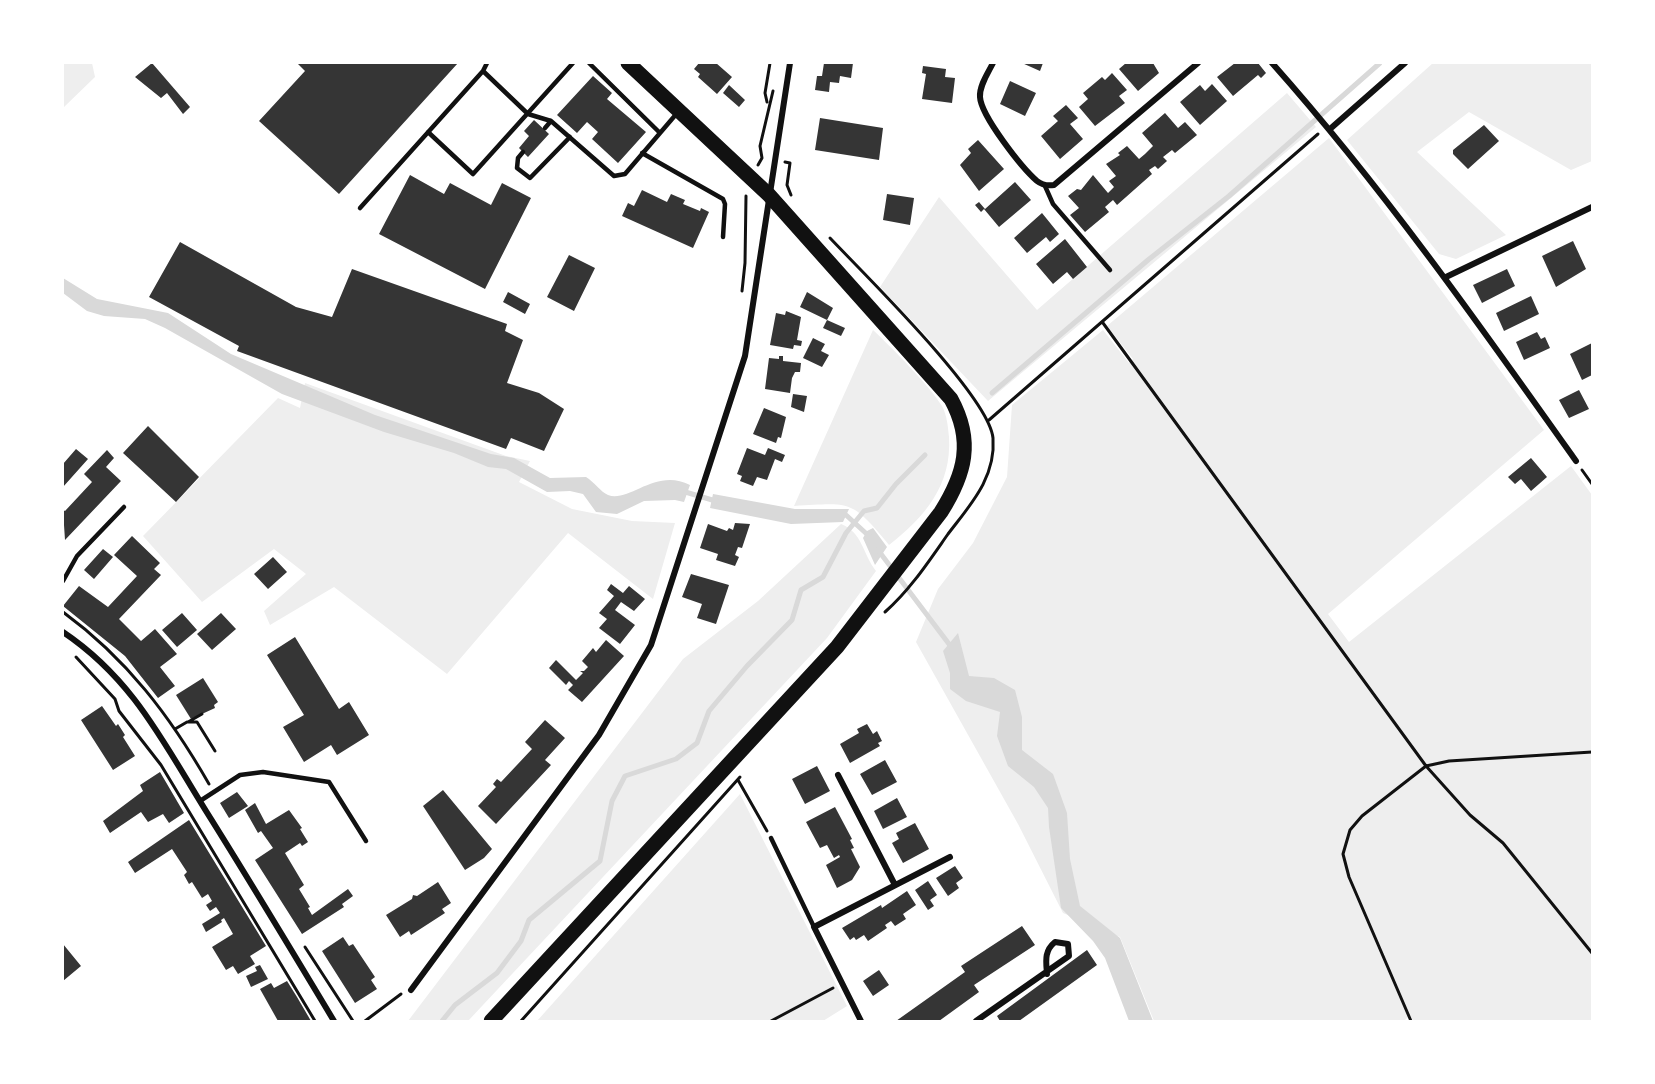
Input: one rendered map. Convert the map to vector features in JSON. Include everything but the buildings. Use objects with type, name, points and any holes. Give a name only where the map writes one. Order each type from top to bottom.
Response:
[{"type":"main road","points":[[491,1021],[837,647],[955,490],[964,461],[965,438],[962,418],[951,399],[769,195],[628,63]]},
{"type":"street","points":[[411,990],[587,752],[616,708],[651,645],[745,356],[790,63]]},
{"type":"street","points":[[993,63],[981,89],[983,109],[998,134],[1036,180],[1045,186],[1054,185],[1198,63]]},
{"type":"street","points":[[1272,63],[1323,120],[1446,277],[1576,461]]},
{"type":"street","points":[[1330,129],[1405,63]]},
{"type":"street","points":[[1446,277],[1592,207]]},
{"type":"street","points":[[63,632],[102,662],[129,689],[334,1021]]},
{"type":"street","points":[[838,775],[895,885]]},
{"type":"street","points":[[861,1021],[814,927],[950,857]]},
{"type":"street","points":[[976,1021],[1047,974],[1069,956],[1068,944],[1055,942],[1048,947],[1047,974]]},
{"type":"lane","points":[[360,208],[483,71],[487,63]]},
{"type":"lane","points":[[428,132],[473,174],[573,63]]},
{"type":"lane","points":[[589,63],[660,133]]},
{"type":"lane","points":[[483,71],[528,114],[552,121],[614,176],[619,177],[625,174],[680,110]]},
{"type":"lane","points":[[545,128],[552,121]]},
{"type":"lane","points":[[523,152],[518,158],[518,168],[530,178],[570,137]]},
{"type":"lane","points":[[642,153],[723,199],[723,237]]},
{"type":"lane","points":[[1045,186],[1053,204],[1110,270]]},
{"type":"lane","points":[[63,581],[76,556],[124,507]]},
{"type":"lane","points":[[200,801],[240,775],[262,772],[321,780],[329,782],[366,841]]},
{"type":"lane","points":[[771,838],[814,927]]},
{"type":"path","points":[[768,103],[765,93],[770,63]]},
{"type":"path","points":[[762,158],[760,146],[774,83]]},
{"type":"path","points":[[823,230],[951,368],[989,420],[1315,136],[1330,129]]},
{"type":"path","points":[[741,296],[746,263],[745,191],[751,177]]},
{"type":"path","points":[[769,195],[791,195]]},
{"type":"path","points":[[1103,323],[1426,766],[1470,814],[1503,843],[1592,953]]},
{"type":"path","points":[[1576,461],[1592,484]]},
{"type":"path","points":[[883,614],[896,603],[915,580]]},
{"type":"path","points":[[70,653],[115,699],[119,711],[160,765],[315,1021]]},
{"type":"path","points":[[175,729],[202,714]]},
{"type":"path","points":[[187,722],[197,722],[214,751]]},
{"type":"path","points":[[1411,1021],[1349,877],[1343,854],[1350,830],[1362,816],[1426,766],[1449,761],[1592,752]]},
{"type":"path","points":[[521,1021],[745,772]]},
{"type":"path","points":[[738,780],[771,838]]},
{"type":"path","points":[[771,1021],[843,983]]},
{"type":"path","points":[[365,1021],[394,997],[411,990]]},
{"type":"shaded area","points":[[63,63],[92,63],[95,77],[63,108]]},
{"type":"shaded area","points":[[1433,63],[1592,63],[1592,161],[1571,170],[1469,112],[1417,152],[1506,235],[1456,259],[1439,254],[1347,140]]},
{"type":"shaded area","points":[[1287,93],[1316,127],[988,401],[880,287],[939,197],[1037,310]]},
{"type":"shaded area","points":[[1329,138],[1544,430],[1328,614],[1349,642],[1571,466],[1592,495],[1592,1021],[1413,1021],[1410,1015],[1404,1021],[1154,1021],[1120,937],[1063,913],[1018,824],[916,642],[938,589],[973,543],[1007,477],[1012,405],[1103,330],[1129,363],[1133,359],[1107,326]]},
{"type":"shaded area","points":[[63,278],[97,299],[168,313],[231,354],[375,415],[491,454],[514,458],[550,478],[586,477],[605,494],[616,496],[666,480],[690,485],[684,502],[644,501],[617,514],[596,512],[583,494],[570,491],[547,492],[506,469],[488,467],[454,453],[384,432],[282,394],[145,319],[104,316],[87,311],[63,293]]},
{"type":"shaded area","points":[[873,330],[936,397],[945,413],[949,437],[946,470],[934,498],[914,523],[889,545],[866,519],[849,507],[828,504],[794,506]]},
{"type":"shaded area","points":[[305,383],[506,456],[530,461],[519,482],[572,509],[632,521],[675,523],[653,599],[568,533],[447,674],[334,587],[270,625],[264,611],[306,574],[274,549],[202,602],[143,536],[278,398],[300,408]]},
{"type":"shaded area","points":[[713,494],[795,509],[849,509],[843,522],[791,524],[710,508]]},
{"type":"shaded area","points":[[841,524],[858,538],[876,571],[827,638],[468,1021],[408,1021],[683,659],[758,601]]},
{"type":"shaded area","points":[[873,528],[887,547],[875,565],[863,538],[867,531]]},
{"type":"shaded area","points":[[958,633],[969,676],[994,678],[1015,690],[1022,717],[1022,750],[1053,774],[1067,813],[1070,859],[1080,906],[1120,938],[1153,1021],[1129,1021],[1105,958],[1093,941],[1061,908],[1048,808],[1034,787],[1008,766],[997,736],[1000,712],[966,701],[950,689],[950,673],[943,651]]},
{"type":"shaded area","points":[[740,794],[847,1006],[823,1021],[537,1021]]},
{"type":"waterway","points":[[992,393],[1148,260],[1229,196],[1380,63]]},
{"type":"waterway","points":[[442,1021],[455,1005],[497,973],[521,941],[529,920],[600,861],[612,801],[625,776],[676,759],[697,743],[709,711],[747,666],[792,620],[801,590],[823,577],[846,533],[864,511],[877,508],[896,484],[925,455]]},
{"type":"waterway","points":[[682,491],[719,502]]},
{"type":"waterway","points":[[841,515],[846,515],[870,537]]},
{"type":"waterway","points":[[878,550],[952,648]]}]
